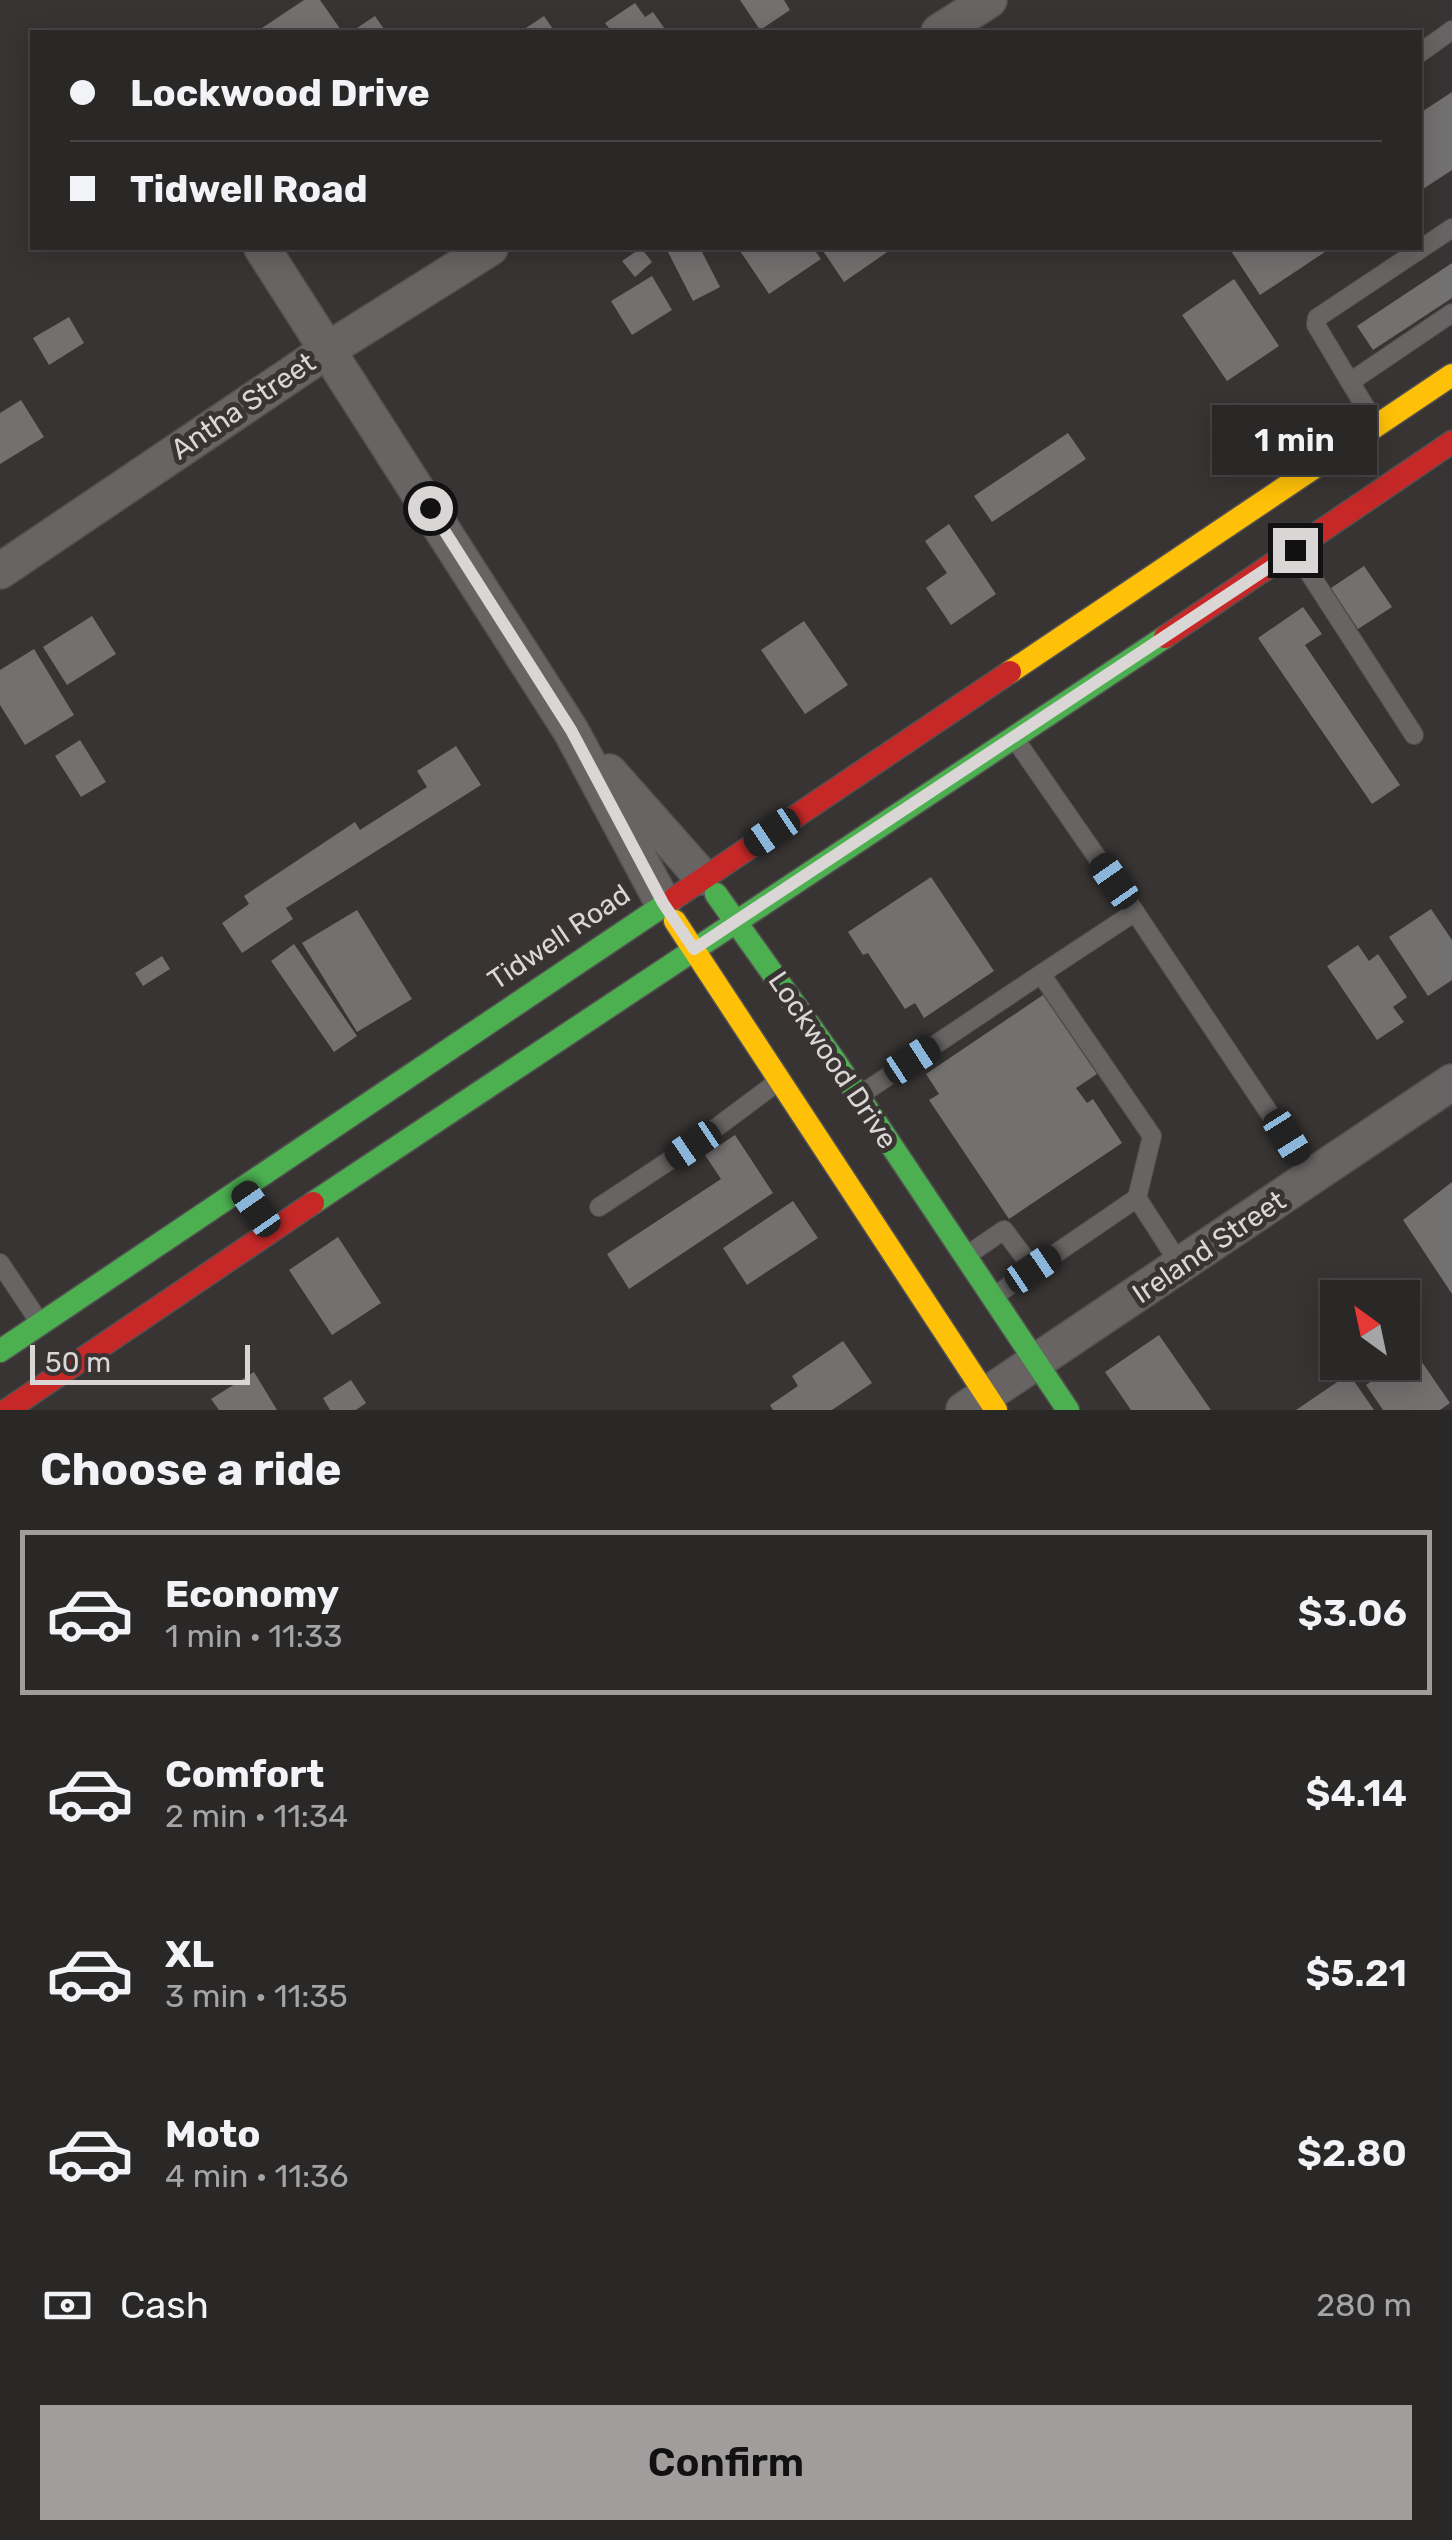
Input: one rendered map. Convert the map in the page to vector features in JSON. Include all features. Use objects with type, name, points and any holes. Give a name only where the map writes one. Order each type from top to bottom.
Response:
[{"type":"main road","name":"Tidwell Road","points":[[0,1351],[40,1324],[255,1209],[694,949],[1014,738],[1377,426],[1452,375]]},
{"type":"main road","name":"Tidwell Road","points":[[7,1410],[255,1209],[663,903],[1177,597],[1295,550],[1452,442]]},
{"type":"main road","name":"Lockwood Drive","points":[[702,877],[859,1096],[1068,1410]]},
{"type":"main road","name":"Lockwood Drive","points":[[663,903],[780,1079],[982,1405]]},
{"type":"street","points":[[941,30],[989,0]]},
{"type":"street","name":"Lockwood Drive","points":[[266,250],[571,730],[663,903]]},
{"type":"street","name":"Antha Street","points":[[0,571],[329,348],[487,250]]},
{"type":"street","name":"Lockwood Drive","points":[[571,730],[702,877]]},
{"type":"street","name":"Ireland Street","points":[[982,1405],[1036,1361],[1452,1082]]},
{"type":"lane","points":[[1422,52],[1452,30]]},
{"type":"lane","points":[[1422,248],[1452,228]]},
{"type":"lane","points":[[1377,426],[1316,325],[1317,318],[1419,250]]},
{"type":"lane","points":[[1350,382],[1451,316]]},
{"type":"lane","points":[[1295,550],[1414,735]]},
{"type":"lane","points":[[1014,738],[1312,1177]]},
{"type":"lane","points":[[859,1096],[1135,912]]},
{"type":"lane","points":[[994,1298],[1137,1198],[1152,1136],[1041,974]]},
{"type":"lane","points":[[600,1207],[693,1145],[780,1079]]},
{"type":"lane","points":[[1137,1198],[1181,1266]]},
{"type":"lane","points":[[966,1256],[1004,1230],[1033,1269]]},
{"type":"lane","points":[[0,1263],[40,1324]]},
{"type":"building","points":[[304,0],[320,0],[341,30],[259,30]]},
{"type":"building","points":[[740,0],[784,0],[790,10],[760,30]]},
{"type":"building","points":[[635,3],[645,17],[653,12],[666,30],[610,30],[605,23]]},
{"type":"building","points":[[375,16],[385,30],[354,30]]},
{"type":"building","points":[[544,16],[554,30],[523,30]]},
{"type":"building","points":[[1452,92],[1452,170],[1422,190],[1422,112]]},
{"type":"building","points":[[643,250],[652,262],[635,277],[622,261]]},
{"type":"building","points":[[667,250],[701,250],[720,287],[693,301]]},
{"type":"building","points":[[739,250],[814,250],[821,259],[769,294]]},
{"type":"building","points":[[822,250],[890,250],[844,282]]},
{"type":"building","points":[[1230,250],[1328,250],[1260,295]]},
{"type":"building","points":[[1452,263],[1452,298],[1373,350],[1357,326]]},
{"type":"building","points":[[652,276],[672,310],[632,335],[611,301]]},
{"type":"building","points":[[1234,279],[1279,346],[1227,381],[1182,315]]},
{"type":"building","points":[[69,317],[84,343],[49,365],[33,338]]},
{"type":"building","points":[[21,400],[44,437],[0,464],[0,413]]},
{"type":"building","points":[[1068,433],[1086,459],[992,522],[974,496]]},
{"type":"building","points":[[949,524],[996,594],[951,625],[926,588],[947,573],[925,541]]},
{"type":"building","points":[[1364,566],[1392,607],[1358,629],[1331,588]]},
{"type":"building","points":[[1303,607],[1322,634],[1305,645],[1400,785],[1372,804],[1258,638]]},
{"type":"building","points":[[92,616],[116,654],[67,685],[43,647]]},
{"type":"building","points":[[804,621],[848,685],[805,714],[761,650]]},
{"type":"building","points":[[34,649],[74,715],[25,745],[0,705],[0,670]]},
{"type":"building","points":[[80,740],[106,782],[81,797],[55,756]]},
{"type":"building","points":[[456,746],[481,785],[286,908],[293,919],[242,953],[222,923],[249,904],[244,896],[355,822],[360,830],[427,787],[417,771]]},
{"type":"building","points":[[931,877],[994,971],[924,1018],[915,1003],[905,1009],[868,953],[863,955],[848,932]]},
{"type":"building","points":[[1431,909],[1452,940],[1452,980],[1428,996],[1389,937]]},
{"type":"building","points":[[357,910],[412,999],[357,1032],[302,943]]},
{"type":"building","points":[[294,944],[357,1036],[334,1052],[271,961]]},
{"type":"building","points":[[1358,945],[1369,961],[1378,954],[1407,997],[1393,1007],[1404,1022],[1377,1040],[1327,966]]},
{"type":"building","points":[[162,956],[170,969],[143,986],[135,973]]},
{"type":"building","points":[[1043,995],[1097,1074],[1076,1088],[1087,1103],[1093,1099],[1122,1143],[1009,1219],[929,1100],[939,1094],[926,1074]]},
{"type":"building","points":[[735,1135],[773,1193],[629,1289],[607,1254],[721,1179],[705,1155]]},
{"type":"building","points":[[1452,1182],[1452,1294],[1403,1220]]},
{"type":"building","points":[[793,1201],[818,1238],[747,1285],[723,1248]]},
{"type":"building","points":[[338,1237],[381,1303],[332,1335],[289,1270]]},
{"type":"building","points":[[1159,1335],[1211,1410],[1131,1410],[1105,1372]]},
{"type":"building","points":[[843,1341],[872,1383],[832,1410],[773,1410],[770,1405],[798,1386],[792,1376]]},
{"type":"building","points":[[1420,1359],[1450,1403],[1440,1410],[1383,1410],[1366,1385],[1373,1380],[1420,1380]]},
{"type":"building","points":[[254,1372],[277,1410],[219,1410],[211,1399]]},
{"type":"building","points":[[351,1380],[366,1403],[356,1410],[330,1410],[323,1398]]},
{"type":"building","points":[[1340,1380],[1353,1380],[1374,1410],[1296,1410]]},
{"type":"traffic: fast","points":[[313,1203],[1165,637]]},
{"type":"traffic: fast","points":[[716,894],[835,1061],[1068,1410]]},
{"type":"traffic: fast","points":[[0,1351],[673,899]]},
{"type":"traffic: slow","points":[[1010,672],[1452,375]]},
{"type":"traffic: slow","points":[[675,921],[996,1410]]},
{"type":"traffic: jam","points":[[1165,637],[1452,442]]},
{"type":"traffic: jam","points":[[673,899],[1010,672]]},
{"type":"traffic: jam","points":[[7,1410],[313,1203]]},
{"type":"route","points":[[430,508],[571,730],[663,903],[694,949],[1192,622],[1295,550]]}]
